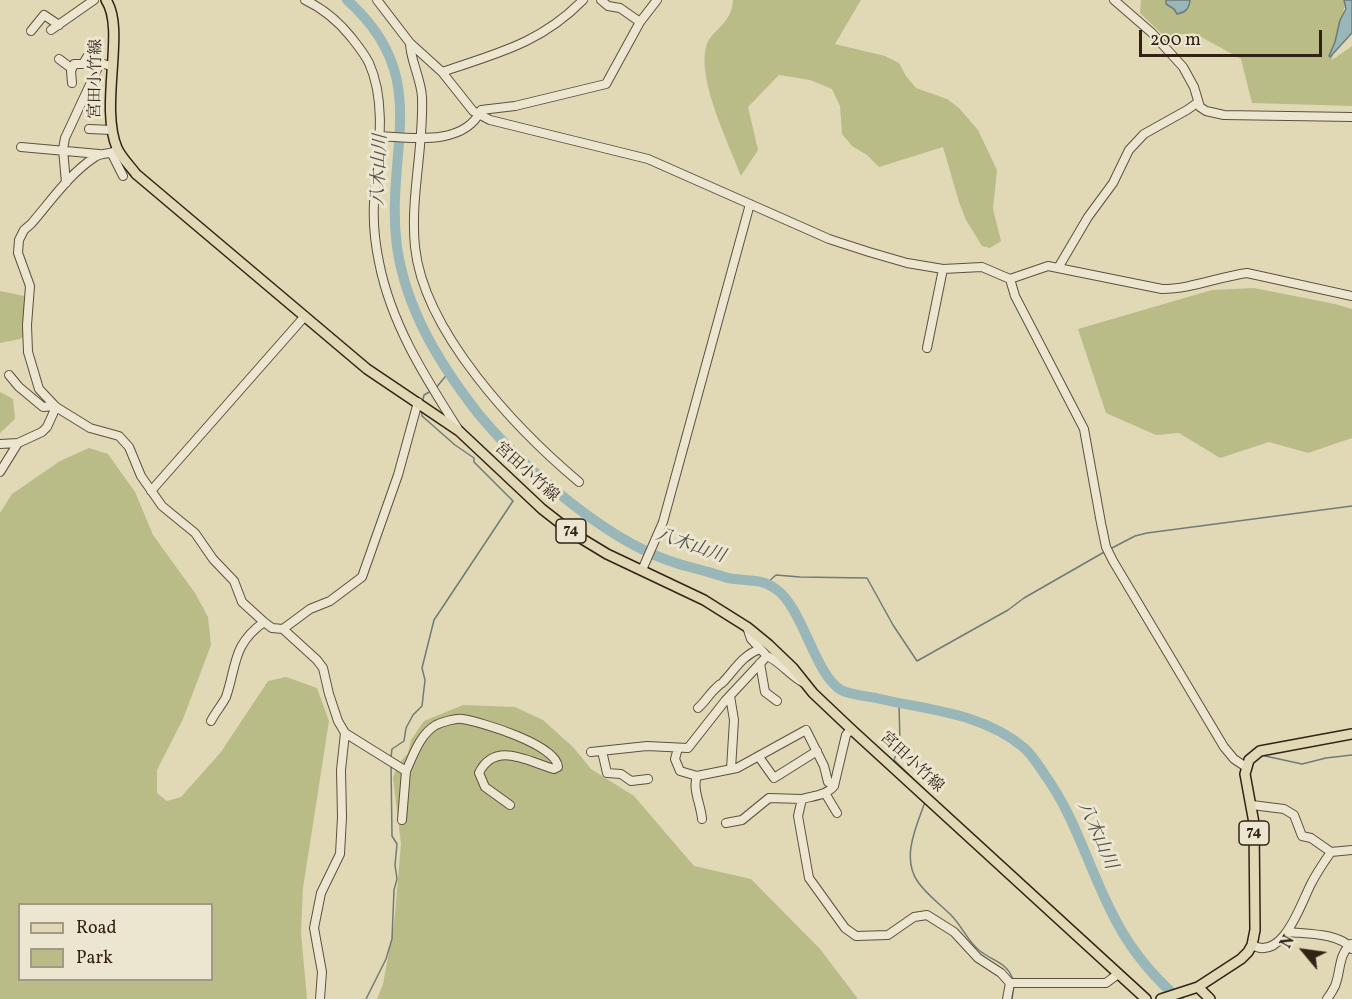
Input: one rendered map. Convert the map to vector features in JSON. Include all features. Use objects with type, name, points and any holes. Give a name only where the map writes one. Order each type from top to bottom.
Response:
[{"type":"main road","name":"宮田小竹線","points":[[106,0],[113,17],[109,112],[115,152],[136,174],[367,369],[459,431],[542,509],[574,534],[607,554],[644,566],[747,627],[769,645],[851,729],[1146,999]]},
{"type":"main road","points":[[1246,767],[1254,754],[1260,751],[1352,734]]},
{"type":"main road","name":"74","points":[[1246,767],[1245,774],[1254,823],[1255,930],[1252,945]]},
{"type":"main road","points":[[1161,999],[1194,988],[1241,959],[1252,945]]},
{"type":"main road","points":[[1194,988],[1210,999]]},
{"type":"street","points":[[51,30],[94,0]]},
{"type":"street","points":[[305,0],[327,13],[342,26],[369,64],[379,106],[380,136],[374,206],[379,263],[396,320],[425,376],[459,431]]},
{"type":"street","points":[[377,0],[411,43],[442,72],[479,116],[648,159],[829,239],[869,252],[943,269],[982,267],[1010,279],[1048,266],[1162,289],[1180,289],[1247,273],[1352,296]]},
{"type":"street","points":[[442,72],[512,49],[541,35],[565,18],[583,0]]},
{"type":"street","points":[[601,0],[608,6],[620,8],[640,22]]},
{"type":"street","points":[[380,136],[421,138],[449,135],[470,126],[481,110],[514,106],[606,84],[640,22],[657,0]]},
{"type":"street","points":[[1114,0],[1152,33],[1183,67],[1194,87],[1197,103],[1206,111],[1224,115],[1352,117]]},
{"type":"street","points":[[31,31],[44,15],[59,25]]},
{"type":"street","points":[[411,43],[422,95],[421,138],[414,207],[415,248],[431,303],[445,332],[494,396],[523,429],[579,482]]},
{"type":"street","points":[[72,83],[74,64],[83,64],[87,57],[111,66]]},
{"type":"street","points":[[59,59],[72,68]]},
{"type":"street","points":[[66,183],[63,152],[65,138],[100,63]]},
{"type":"street","points":[[1058,268],[1088,217],[1113,183],[1129,150],[1144,134],[1197,103]]},
{"type":"street","points":[[89,129],[112,130]]},
{"type":"street","points":[[21,147],[100,154],[115,152],[123,176]]},
{"type":"street","points":[[100,154],[74,174],[32,224],[24,230],[19,240],[18,253],[30,286],[28,352],[39,388],[55,407],[90,428],[119,436],[129,447],[141,476],[151,491],[172,516],[195,533],[213,559],[234,581],[243,602],[264,622],[272,627],[283,629],[317,660],[323,668],[329,694],[345,734],[406,771]]},
{"type":"street","points":[[644,566],[663,522],[750,204]]},
{"type":"street","points":[[927,348],[943,269]]},
{"type":"street","points":[[1010,279],[1015,296],[1084,429],[1106,547],[1224,747],[1233,759],[1246,767]]},
{"type":"street","points":[[151,491],[305,316]]},
{"type":"street","points":[[9,375],[19,387],[43,407],[55,407]]},
{"type":"street","points":[[283,629],[309,609],[330,601],[362,578],[398,476],[418,402]]},
{"type":"street","points":[[0,444],[18,443],[42,432],[47,427],[55,407]]},
{"type":"street","points":[[0,472],[18,443]]},
{"type":"street","points":[[211,721],[225,698],[234,660],[242,643],[264,622]]},
{"type":"street","points":[[747,627],[751,639],[766,656],[774,659],[795,678],[805,683]]},
{"type":"street","points":[[698,708],[749,652],[760,648]]},
{"type":"street","points":[[591,752],[647,746],[688,748],[766,656]]},
{"type":"street","points":[[760,663],[765,692],[777,701]]},
{"type":"street","points":[[730,696],[734,720],[731,769]]},
{"type":"street","points":[[402,820],[406,771],[424,735],[436,725],[460,718],[498,729],[545,750],[558,762],[558,767],[554,769],[516,755],[504,754],[488,760],[479,773],[485,787],[510,805]]},
{"type":"street","points":[[726,823],[742,820],[769,798],[801,799],[830,791],[834,786],[846,735],[851,729]]},
{"type":"street","points":[[678,748],[675,759],[680,771],[697,776],[731,769],[759,757],[806,730],[824,766],[828,782],[834,786]]},
{"type":"street","points":[[320,999],[322,972],[314,928],[321,893],[340,854],[341,770],[345,734]]},
{"type":"street","points":[[759,757],[774,778],[817,751]]},
{"type":"street","points":[[602,752],[607,773],[621,774],[631,780],[648,779]]},
{"type":"street","points":[[697,776],[695,782],[702,819]]},
{"type":"street","points":[[825,793],[837,813]]},
{"type":"street","points":[[801,799],[798,816],[809,878],[845,928],[856,936],[888,935],[914,917],[927,915],[954,932],[978,958],[1001,973],[1010,983],[1106,983],[1118,974]]},
{"type":"street","points":[[1252,805],[1284,810],[1294,815],[1302,836],[1311,838],[1331,852],[1352,850]]},
{"type":"street","points":[[1252,945],[1258,948],[1271,946],[1289,932],[1312,882],[1331,852]]},
{"type":"street","points":[[1289,932],[1323,935],[1351,946],[1338,966],[1336,982],[1327,999]]},
{"type":"street","points":[[1007,999],[1010,983]]},
{"type":"green space","points":[[733,0],[861,0],[835,44],[885,56],[899,63],[916,88],[947,99],[959,108],[978,130],[997,170],[993,209],[1001,241],[990,248],[982,246],[966,220],[943,147],[879,167],[867,155],[852,146],[842,134],[840,106],[832,89],[810,80],[779,75],[748,107],[758,150],[741,176],[710,94],[704,61],[708,41],[729,16]]},
{"type":"green space","points":[[1141,0],[1346,0],[1332,60],[1352,46],[1352,106],[1252,103],[1241,59],[1194,33],[1164,36],[1140,13]]},
{"type":"green space","points":[[1254,288],[1352,309],[1352,438],[1308,453],[1269,442],[1220,458],[1179,433],[1156,435],[1106,413],[1078,329],[1212,290]]},
{"type":"green space","points":[[0,291],[24,296],[32,310],[30,333],[20,339],[0,343]]},
{"type":"green space","points":[[0,392],[13,399],[15,419],[0,433]]},
{"type":"green space","points":[[89,448],[108,454],[135,492],[153,535],[195,593],[208,617],[211,645],[183,719],[157,770],[157,793],[167,801],[181,797],[221,752],[268,681],[286,677],[317,688],[329,721],[303,888],[301,932],[307,999],[0,999],[0,513],[12,494],[60,461]]},
{"type":"green space","points":[[463,705],[515,707],[543,720],[573,747],[591,769],[634,796],[694,866],[751,879],[820,949],[858,999],[377,999],[383,984],[394,925],[401,844],[393,778],[397,766],[408,753],[411,740],[424,721]]},
{"type":"water","points":[[1166,0],[1190,0],[1187,10],[1177,14],[1166,4]]},
{"type":"water","points":[[1344,0],[1352,0],[1352,33],[1330,57],[1340,20],[1346,9]]},
{"type":"waterway","name":"八木山川","points":[[347,0],[374,29],[390,58],[398,87],[400,117],[395,212],[401,270],[416,314],[437,355],[477,412],[516,455],[539,476],[589,517],[616,534],[672,562],[728,578],[761,582],[776,589],[794,611],[824,671],[841,690],[971,719],[1007,735],[1023,747],[1065,807],[1116,922],[1149,969],[1179,999]]},
{"type":"waterway","points":[[435,389],[449,372]]},
{"type":"waterway","points":[[423,400],[424,395],[431,391]]},
{"type":"waterway","points":[[391,757],[392,749],[404,741],[406,728],[413,715],[422,706],[425,680],[422,668],[434,620],[513,501],[474,462],[474,458],[455,445],[422,416],[422,411]]},
{"type":"waterway","points":[[1110,549],[1135,536],[1147,533],[1352,506]]},
{"type":"waterway","points":[[766,584],[776,575],[867,578],[893,625],[917,661],[1106,551]]},
{"type":"waterway","points":[[899,703],[900,744],[894,760],[927,792]]},
{"type":"waterway","points":[[1265,756],[1302,764],[1352,755]]},
{"type":"waterway","points":[[366,999],[386,959],[392,939],[394,890],[397,879],[395,865],[397,844],[392,836],[391,765]]},
{"type":"waterway","points":[[925,802],[910,853],[913,873],[929,895],[955,919],[968,939],[985,954],[1004,966],[1013,980]]},
{"type":"waterway","points":[[1012,999],[1014,985]]}]
